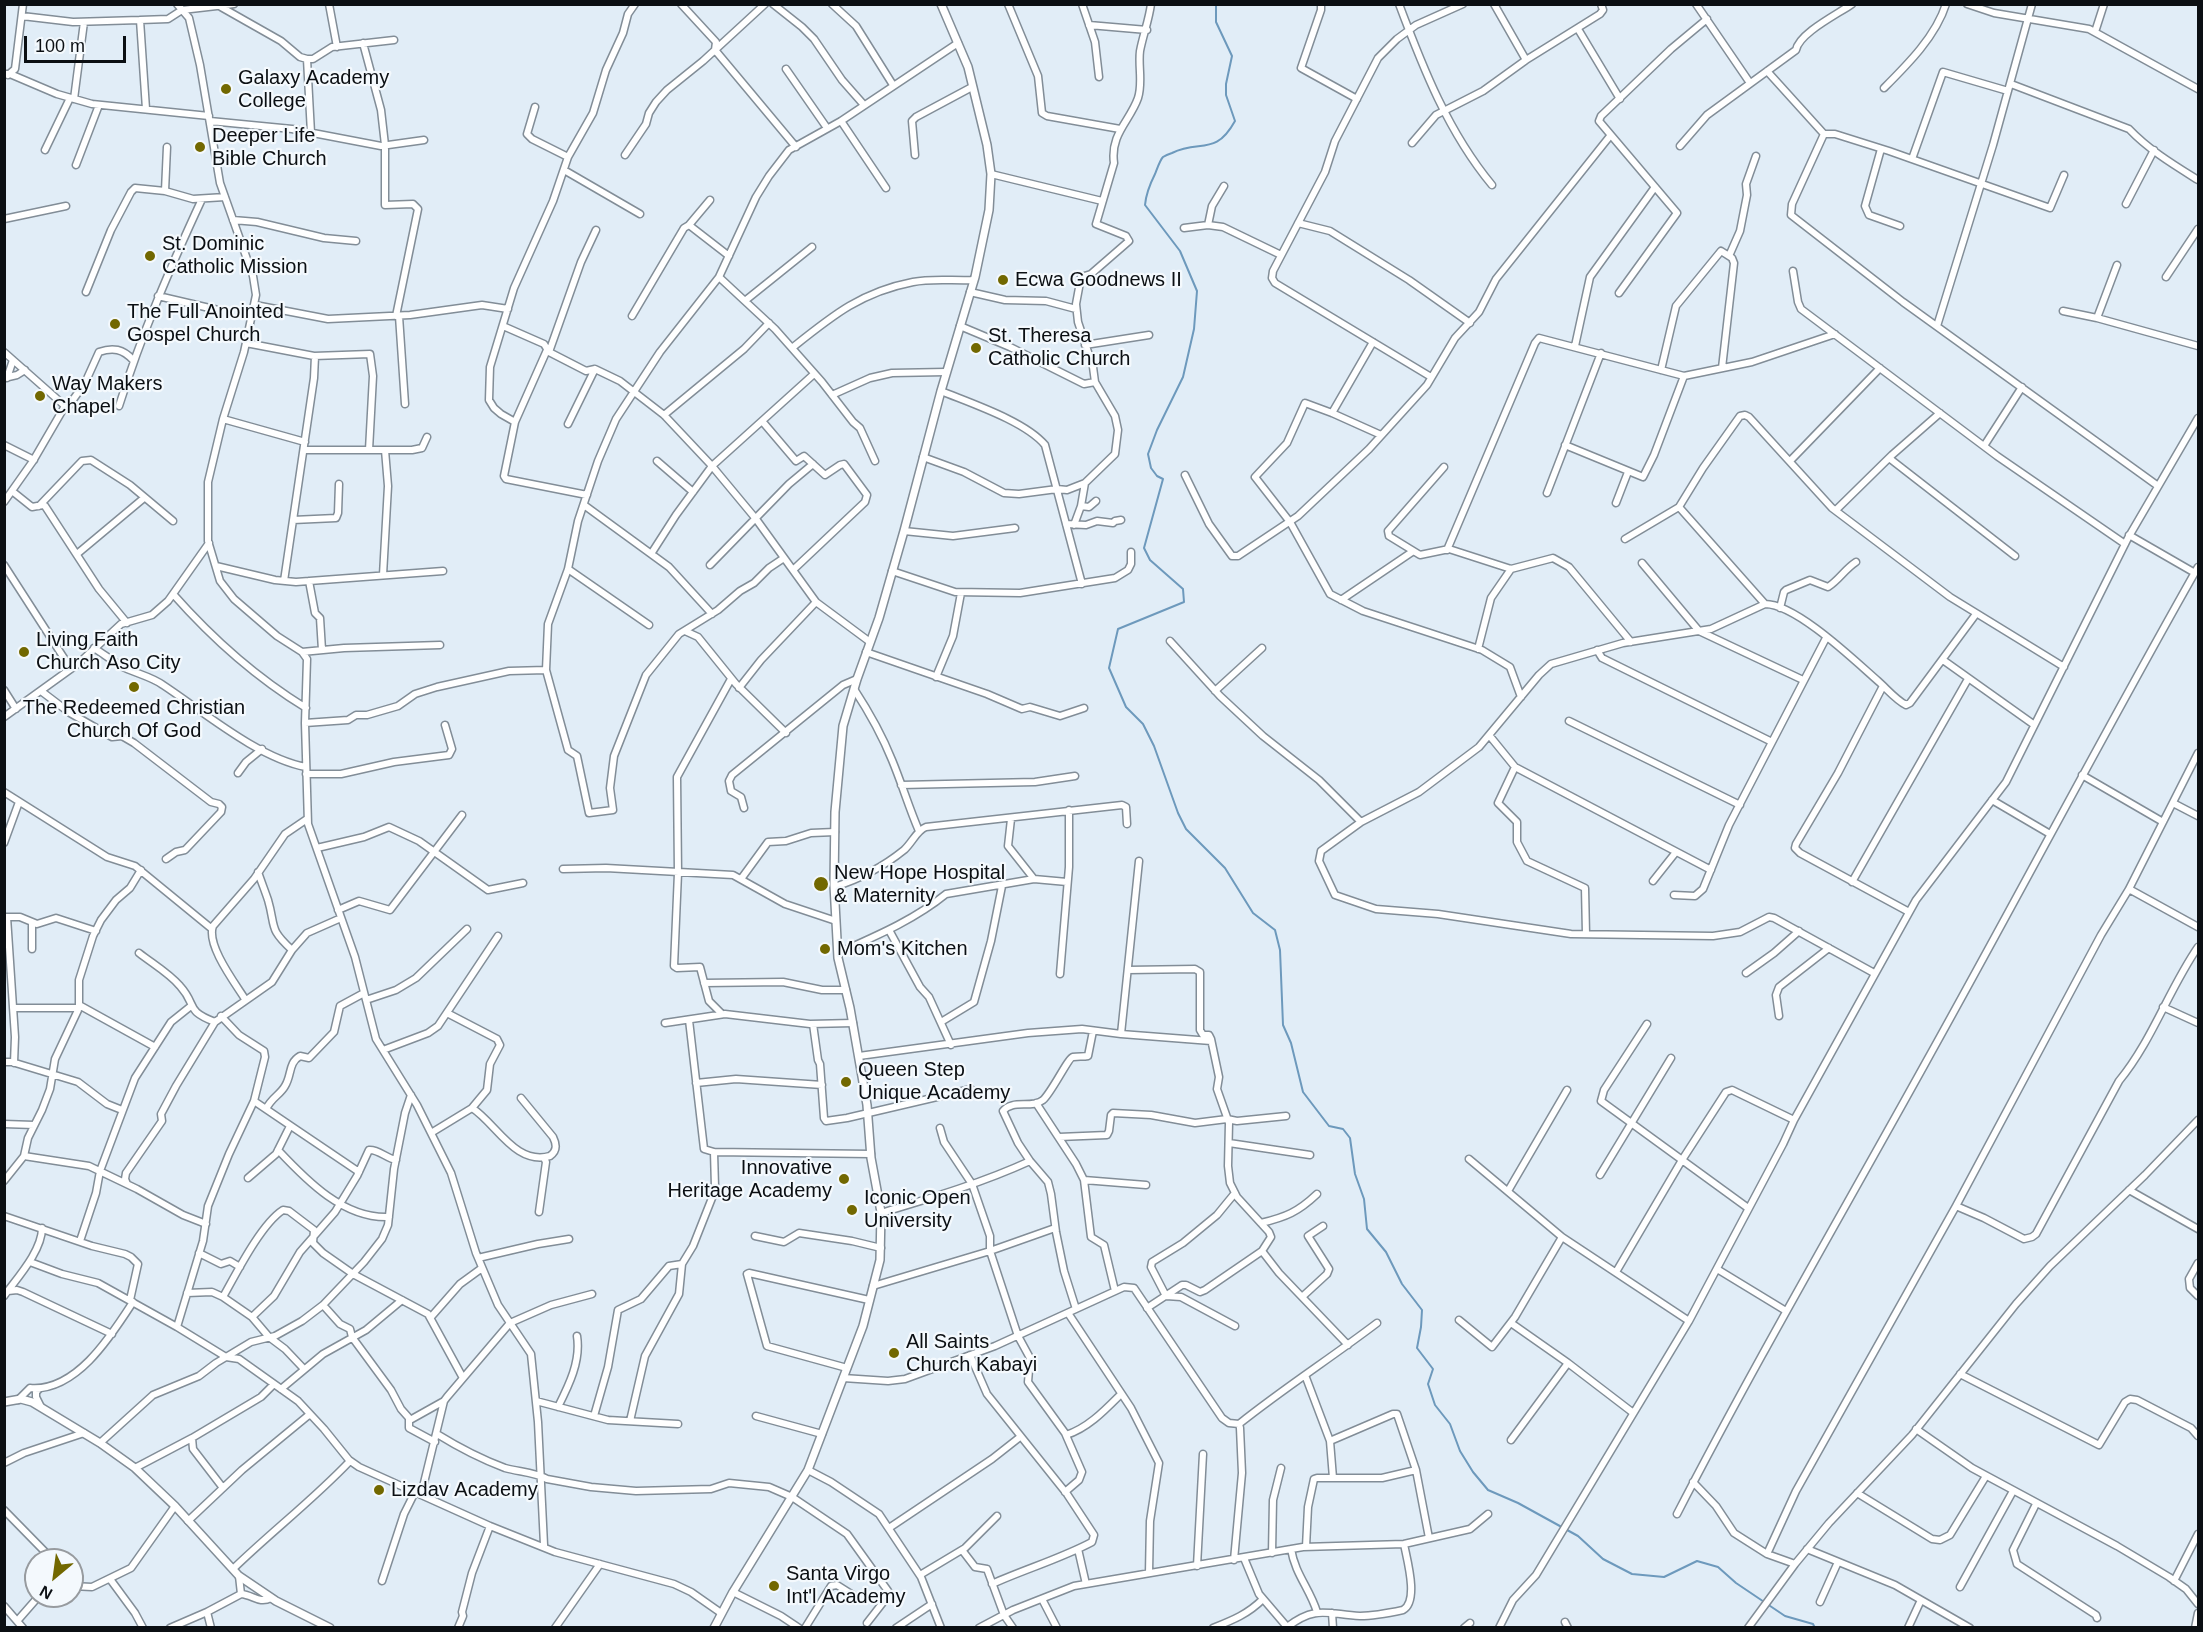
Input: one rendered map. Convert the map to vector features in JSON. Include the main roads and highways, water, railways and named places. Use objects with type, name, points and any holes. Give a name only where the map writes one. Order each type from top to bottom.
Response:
[{"type":"waterway","points":[[1216,4],[1216,22],[1232,56],[1226,95],[1235,121],[1228,132],[1214,143],[1182,149],[1163,157],[1148,189],[1145,205],[1180,251],[1197,291],[1194,329],[1183,377],[1148,454],[1151,468],[1157,476],[1163,479],[1144,548],[1150,560],[1183,589],[1184,602],[1118,629],[1109,668],[1126,707],[1143,724],[1154,746],[1186,829],[1225,868],[1253,913],[1275,930],[1280,950],[1283,1025],[1291,1043],[1303,1092],[1329,1126],[1343,1129],[1350,1138],[1355,1174],[1364,1199],[1367,1229],[1386,1252],[1402,1284],[1422,1310],[1417,1348],[1433,1369],[1428,1384],[1435,1405],[1450,1424],[1460,1451],[1473,1472],[1488,1490],[1518,1503],[1578,1536],[1603,1559],[1632,1574],[1664,1577],[1697,1561],[1718,1567],[1736,1583],[1785,1616],[1813,1624],[1815,1628]]},
{"type":"place","name":"Galaxy Academy College","points":[[226,89]]},
{"type":"place","name":"Deeper Life Bible Church","points":[[200,147]]},
{"type":"place","name":"St. Dominic Catholic Mission","points":[[150,256]]},
{"type":"place","name":"Ecwa Goodnews II","points":[[1003,280]]},
{"type":"place","name":"The Full Anointed Gospel Church","points":[[115,324]]},
{"type":"place","name":"St. Theresa Catholic Church","points":[[976,348]]},
{"type":"place","name":"Way Makers Chapel","points":[[40,396]]},
{"type":"place","name":"Living Faith Church Aso City","points":[[24,652]]},
{"type":"place","name":"The Redeemed Christian Church Of God","points":[[134,687]]},
{"type":"place","name":"New Hope Hospital & Maternity","points":[[821,884]]},
{"type":"place","name":"Mom's Kitchen","points":[[825,949]]},
{"type":"place","name":"Queen Step Unique Academy","points":[[846,1082]]},
{"type":"place","name":"Innovative Heritage Academy","points":[[844,1179]]},
{"type":"place","name":"Iconic Open University","points":[[852,1210]]},
{"type":"place","name":"All Saints Church Kabayi","points":[[894,1353]]},
{"type":"place","name":"Lizdav Academy","points":[[379,1490]]},
{"type":"place","name":"Santa Virgo Int'l Academy","points":[[774,1586]]}]
